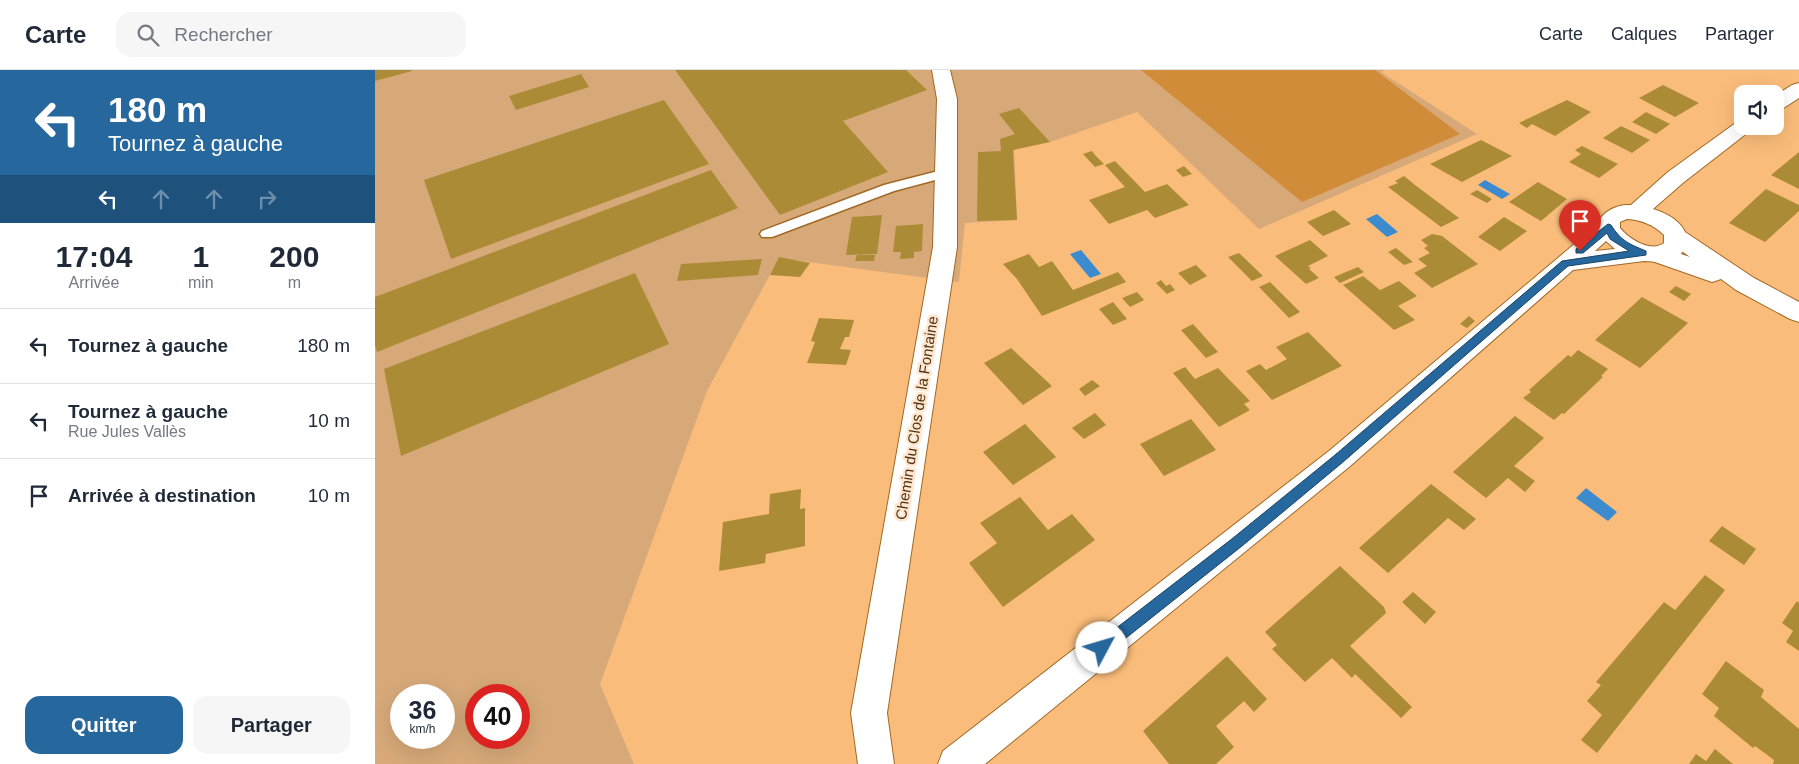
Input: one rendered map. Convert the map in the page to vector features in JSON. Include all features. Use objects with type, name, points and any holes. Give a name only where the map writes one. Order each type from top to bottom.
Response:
[{"type":"street","name":"Chemin du Clos de la Fontaine","points":[[876,764],[869,713],[945,247],[947,99],[941,70]]},
{"type":"street","points":[[1784,98],[1799,88]]},
{"type":"street","points":[[1637,212],[1676,177],[1734,134]]},
{"type":"street","points":[[1566,263],[1651,254],[1674,249],[1677,244],[1672,232],[1672,210],[1676,177]]},
{"type":"street","points":[[1745,284],[1651,254],[1620,242],[1614,237],[1608,227],[1609,220],[1615,214],[1637,212],[1654,217],[1745,284],[1799,313]]},
{"type":"street","points":[[956,764],[1339,459],[1608,227]]},
{"type":"lane","points":[[767,234],[889,188],[946,173]]},
{"type":"shaded area","points":[[375,70],[1385,70],[1381,72],[1477,134],[1259,229],[1137,112],[1050,142],[1014,150],[1017,220],[965,223],[959,281],[957,282],[779,258],[707,391],[600,684],[634,764],[375,764]]},
{"type":"shaded area","points":[[1141,70],[1375,70],[1460,134],[1302,202]]},
{"type":"water","points":[[1485,180],[1510,194],[1502,199],[1478,185]]},
{"type":"water","points":[[1377,214],[1398,232],[1387,237],[1366,219]]},
{"type":"water","points":[[1081,250],[1101,274],[1090,278],[1070,254]]},
{"type":"water","points":[[1586,488],[1617,512],[1608,521],[1576,498]]},
{"type":"building","points":[[375,70],[412,70],[412,71],[375,81]]},
{"type":"building","points":[[675,70],[906,70],[927,90],[843,121],[888,172],[780,215]]},
{"type":"building","points":[[581,74],[589,87],[516,110],[509,96]]},
{"type":"building","points":[[1663,85],[1699,103],[1675,117],[1639,98]]},
{"type":"building","points":[[664,100],[709,164],[451,259],[424,180]]},
{"type":"building","points":[[1567,100],[1591,112],[1555,136],[1532,124],[1527,128],[1519,123]]},
{"type":"building","points":[[1019,108],[1050,142],[1013,150],[1017,220],[977,221],[978,152],[1001,151],[1000,139],[1015,134],[999,114]]},
{"type":"building","points":[[1646,112],[1670,124],[1656,134],[1632,122]]},
{"type":"building","points":[[1621,126],[1650,140],[1632,153],[1603,138]]},
{"type":"building","points":[[1481,140],[1512,156],[1462,182],[1430,164]]},
{"type":"building","points":[[1582,146],[1618,164],[1599,178],[1569,162],[1581,154],[1575,150]]},
{"type":"building","points":[[1092,151],[1104,164],[1095,167],[1083,154]]},
{"type":"building","points":[[1799,152],[1799,189],[1771,175]]},
{"type":"building","points":[[1115,161],[1145,192],[1167,184],[1189,205],[1155,218],[1147,210],[1109,224],[1089,200],[1125,187],[1105,165]]},
{"type":"building","points":[[1184,166],[1192,174],[1183,177],[1176,170]]},
{"type":"building","points":[[711,170],[738,208],[377,352],[375,345],[375,297]]},
{"type":"building","points":[[1404,176],[1459,218],[1441,227],[1388,187],[1398,183],[1395,181]]},
{"type":"building","points":[[1538,182],[1567,199],[1541,221],[1509,202]]},
{"type":"building","points":[[1766,189],[1799,205],[1799,211],[1765,242],[1729,223]]},
{"type":"building","points":[[1477,190],[1492,199],[1487,203],[1470,194]]},
{"type":"building","points":[[1334,210],[1351,224],[1323,236],[1307,222]]},
{"type":"building","points":[[882,215],[877,254],[846,255],[852,217]]},
{"type":"building","points":[[1504,217],[1527,231],[1500,251],[1478,237]]},
{"type":"building","points":[[923,224],[922,251],[914,252],[914,258],[900,259],[901,252],[893,252],[896,226]]},
{"type":"building","points":[[1432,234],[1442,236],[1478,264],[1432,288],[1414,273],[1427,266],[1418,259],[1430,253],[1424,248],[1428,246],[1421,240]]},
{"type":"building","points":[[1310,240],[1328,256],[1308,266],[1319,278],[1306,284],[1275,256]]},
{"type":"building","points":[[1396,248],[1413,262],[1404,265],[1388,252]]},
{"type":"building","points":[[1239,253],[1263,276],[1252,281],[1228,257]]},
{"type":"building","points":[[1029,254],[1039,267],[1052,261],[1073,290],[1118,272],[1126,282],[1042,316],[1017,279],[1003,264]]},
{"type":"building","points":[[857,255],[875,255],[874,261],[855,261]]},
{"type":"building","points":[[779,257],[810,263],[800,277],[770,275]]},
{"type":"building","points":[[762,259],[758,275],[677,281],[681,264]]},
{"type":"building","points":[[1196,265],[1207,276],[1190,285],[1178,273]]},
{"type":"building","points":[[1358,267],[1364,272],[1340,283],[1334,277]]},
{"type":"building","points":[[635,273],[669,344],[401,456],[384,369]]},
{"type":"building","points":[[1363,276],[1380,290],[1399,281],[1417,296],[1398,306],[1415,320],[1394,330],[1343,285]]},
{"type":"building","points":[[1161,280],[1166,286],[1170,284],[1175,290],[1167,294],[1156,283]]},
{"type":"building","points":[[1270,282],[1300,312],[1289,318],[1259,287]]},
{"type":"building","points":[[1676,286],[1691,294],[1684,301],[1669,292]]},
{"type":"building","points":[[1137,292],[1144,300],[1130,307],[1122,298]]},
{"type":"building","points":[[1642,297],[1688,323],[1640,368],[1595,340]]},
{"type":"building","points":[[1113,302],[1127,319],[1113,325],[1099,309]]},
{"type":"building","points":[[1469,316],[1475,321],[1467,328],[1460,324]]},
{"type":"building","points":[[819,318],[854,320],[849,337],[845,337],[840,349],[851,350],[846,365],[807,363],[815,342],[811,341]]},
{"type":"building","points":[[1193,324],[1218,352],[1206,358],[1181,330]]},
{"type":"building","points":[[1308,332],[1342,366],[1272,400],[1246,371],[1260,364],[1266,370],[1287,359],[1276,347]]},
{"type":"building","points":[[1011,348],[1052,386],[1023,405],[984,363]]},
{"type":"building","points":[[1578,350],[1608,369],[1601,376],[1603,377],[1564,414],[1562,413],[1554,420],[1523,398],[1531,392],[1529,390],[1568,355],[1571,357]]},
{"type":"building","points":[[1185,367],[1195,379],[1218,368],[1250,401],[1244,404],[1250,410],[1219,427],[1173,373]]},
{"type":"building","points":[[1092,380],[1100,386],[1085,396],[1079,389]]},
{"type":"building","points":[[1095,413],[1106,425],[1084,439],[1072,428]]},
{"type":"building","points":[[1515,416],[1544,438],[1514,466],[1535,481],[1525,492],[1508,478],[1486,498],[1453,472]]},
{"type":"building","points":[[1191,419],[1216,450],[1164,476],[1140,444]]},
{"type":"building","points":[[1025,424],[1056,457],[1013,485],[983,452]]},
{"type":"building","points":[[1431,484],[1476,519],[1464,530],[1448,518],[1388,573],[1359,548]]},
{"type":"building","points":[[801,489],[800,509],[805,508],[805,546],[766,554],[765,563],[719,571],[723,522],[769,514],[770,494]]},
{"type":"building","points":[[1020,497],[1048,530],[1072,514],[1095,540],[1003,607],[969,563],[997,543],[980,523]]},
{"type":"building","points":[[1722,526],[1756,549],[1744,565],[1709,541]]},
{"type":"building","points":[[1340,566],[1384,607],[1386,613],[1350,646],[1412,707],[1401,718],[1355,674],[1352,678],[1332,658],[1305,682],[1272,649],[1277,645],[1265,632]]},
{"type":"building","points":[[1705,575],[1725,590],[1597,753],[1581,740],[1602,715],[1587,701],[1601,685],[1596,682],[1664,602],[1675,610]]},
{"type":"building","points":[[1413,592],[1436,612],[1425,624],[1402,602]]},
{"type":"building","points":[[1797,601],[1799,603],[1799,651],[1786,642],[1793,631],[1782,623]]},
{"type":"building","points":[[1227,656],[1267,699],[1254,712],[1244,701],[1216,726],[1234,747],[1216,764],[1169,764],[1143,731]]},
{"type":"building","points":[[1726,661],[1764,690],[1761,697],[1799,729],[1799,764],[1773,764],[1774,760],[1755,746],[1753,748],[1714,716],[1719,708],[1702,694]]},
{"type":"building","points":[[1715,749],[1733,764],[1689,764],[1696,754],[1706,761]]},
{"type":"route","points":[[1102,648],[1339,459],[1566,263],[1643,253],[1626,246],[1614,237],[1608,227],[1580,251]]}]
